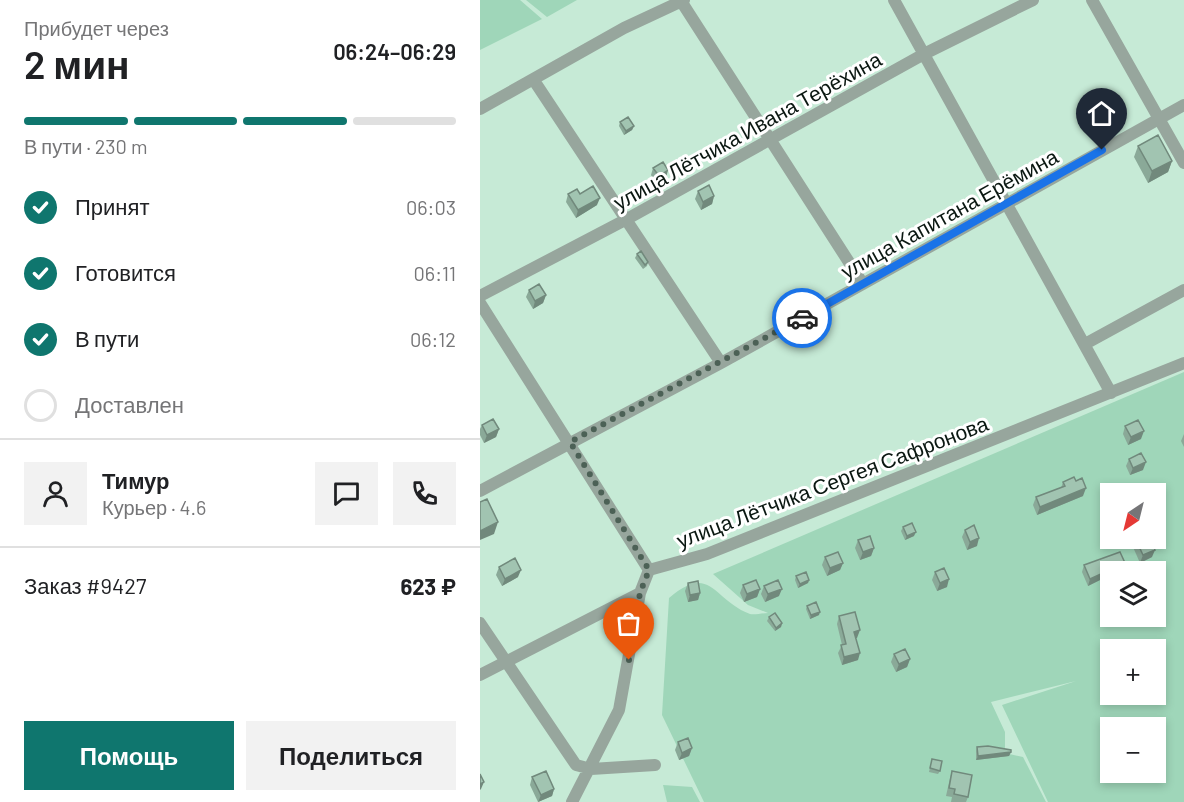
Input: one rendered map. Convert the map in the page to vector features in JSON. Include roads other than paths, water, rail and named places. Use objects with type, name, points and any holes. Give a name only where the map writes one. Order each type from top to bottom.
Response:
[{"type":"street","points":[[480,109],[683,0],[863,284]]},
{"type":"street","points":[[894,0],[1111,393]]},
{"type":"street","name":"улица Лётчика Ивана Терёхина","points":[[480,296],[627,219],[924,54],[1033,0]]},
{"type":"street","points":[[1092,0],[1184,163]]},
{"type":"street","points":[[533,79],[721,363]]},
{"type":"street","name":"улица Капитана Ерёмина","points":[[480,491],[721,363],[1184,105]]},
{"type":"street","points":[[1085,344],[1184,290]]},
{"type":"street","points":[[480,303],[649,570],[640,593],[623,696],[612,727],[572,802]]},
{"type":"street","name":"улица Лётчика Сергея Сафронова","points":[[649,570],[707,554],[1184,363]]},
{"type":"street","points":[[480,675],[640,593]]},
{"type":"street","points":[[480,623],[576,765],[591,770],[655,765]]}]
